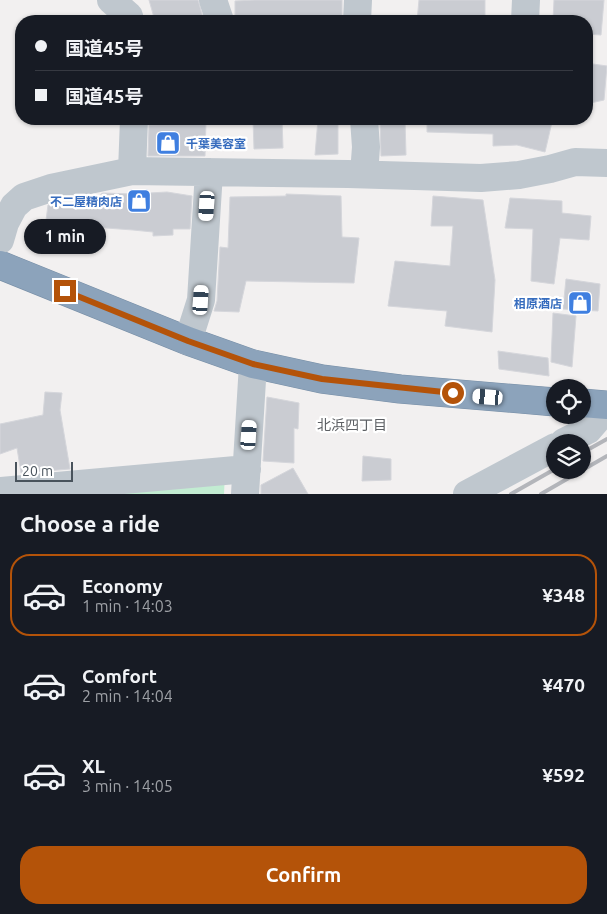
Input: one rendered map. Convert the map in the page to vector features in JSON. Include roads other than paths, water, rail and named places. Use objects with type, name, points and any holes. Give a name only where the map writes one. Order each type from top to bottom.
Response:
[{"type":"highway","points":[[0,265],[188,341],[253,364],[322,379],[546,401]]},
{"type":"highway","points":[[591,405],[607,406]]},
{"type":"street","points":[[111,0],[128,15]]},
{"type":"street","points":[[213,0],[218,15]]},
{"type":"street","points":[[357,15],[358,0]]},
{"type":"street","points":[[525,15],[526,0]]},
{"type":"street","points":[[132,171],[134,125]]},
{"type":"street","points":[[364,125],[366,147],[364,174]]},
{"type":"street","points":[[0,240],[14,206],[24,197],[51,188],[132,171],[364,174],[482,178],[550,169],[575,162],[607,163]]},
{"type":"street","points":[[188,341],[201,300],[209,172]]},
{"type":"street","points":[[0,491],[246,481],[253,364]]},
{"type":"street","points":[[580,434],[588,430],[607,406]]},
{"type":"street","points":[[467,494],[546,452]]},
{"type":"railway","points":[[591,448],[607,439]]},
{"type":"railway","points":[[541,494],[607,456]]},
{"type":"railway","points":[[511,494],[546,474]]},
{"type":"place","name":"千葉美容室","points":[[168,143]]},
{"type":"place","name":"不二屋精肉店","points":[[139,201]]},
{"type":"place","name":"相原酒店","points":[[580,303]]},
{"type":"district","name":"北浜四丁目","points":[[352,425]]}]
